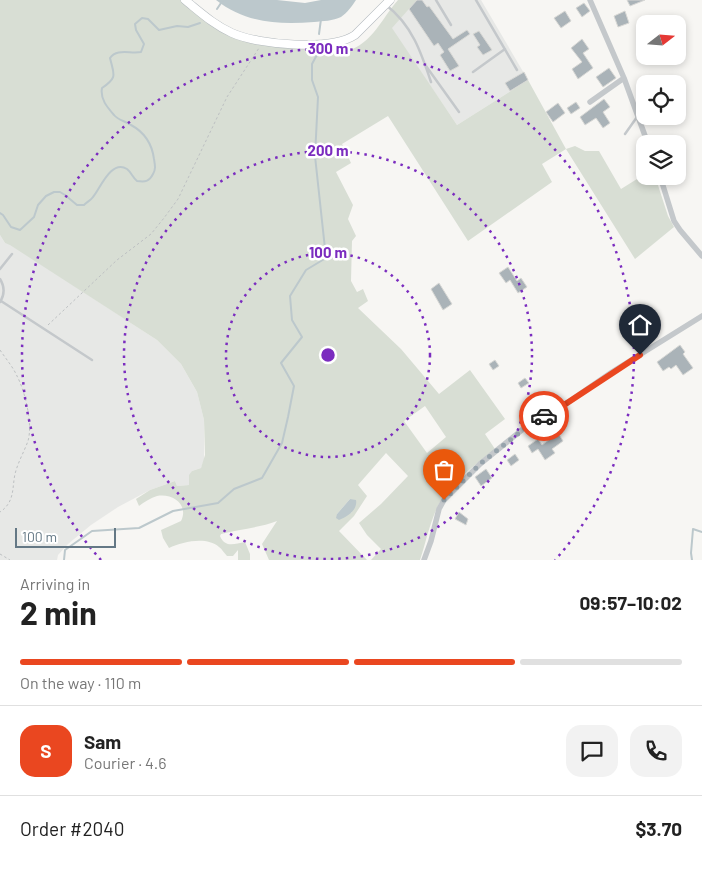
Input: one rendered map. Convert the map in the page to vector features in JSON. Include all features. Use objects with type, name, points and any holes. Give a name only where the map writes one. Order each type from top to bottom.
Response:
[{"type":"main road","points":[[185,0],[219,27],[232,34],[279,44],[340,42],[356,35],[388,2]]},
{"type":"street","points":[[590,0],[636,111]]},
{"type":"street","points":[[590,102],[624,78]]},
{"type":"street","points":[[663,185],[674,221],[702,256]]},
{"type":"street","points":[[424,560],[439,509],[444,500],[480,464],[534,421],[561,407],[612,372],[702,316]]},
{"type":"lane","points":[[436,0],[451,25]]},
{"type":"lane","points":[[476,0],[518,70]]},
{"type":"lane","points":[[388,2],[406,23],[421,51],[431,82]]},
{"type":"lane","points":[[473,72],[506,49]]},
{"type":"lane","points":[[425,65],[459,112]]},
{"type":"lane","points":[[624,134],[636,119]]},
{"type":"lane","points":[[0,269],[12,254]]},
{"type":"lane","points":[[0,279],[4,288],[1,301],[92,360]]},
{"type":"path","points":[[44,329],[117,260],[151,234],[178,200],[227,97],[264,42]]},
{"type":"path","points":[[0,350],[18,377],[30,429],[28,440],[15,474],[14,492],[4,509],[0,512]]},
{"type":"path","points":[[0,554],[10,560]]},
{"type":"shaded area","points":[[0,0],[181,0],[226,34],[347,51],[356,48],[370,37],[398,0],[417,0],[392,28],[457,125],[528,80],[566,149],[542,164],[552,182],[468,241],[388,116],[342,144],[351,163],[336,172],[353,205],[348,219],[356,236],[352,241],[351,281],[357,292],[363,289],[368,301],[358,308],[401,349],[439,394],[470,370],[505,419],[485,434],[495,449],[472,467],[450,489],[439,504],[420,560],[371,560],[381,549],[367,535],[359,523],[381,504],[408,476],[386,453],[358,485],[367,496],[354,516],[339,531],[367,560],[269,560],[262,544],[277,521],[221,534],[222,540],[227,544],[245,542],[250,554],[250,560],[238,560],[238,550],[233,556],[227,556],[219,547],[208,542],[194,541],[169,548],[161,530],[181,521],[183,510],[181,505],[169,496],[157,496],[139,506],[136,499],[150,490],[175,481],[177,486],[189,485],[189,475],[192,471],[201,468],[205,455],[204,420],[197,392],[181,364],[157,340],[5,243],[0,235]],"holes":[[[425,406],[446,437],[427,453],[404,421]],[[350,499],[352,512],[337,514]]]},
{"type":"shaded area","points":[[216,0],[277,0],[305,3],[321,0],[356,0],[341,17],[324,21],[288,23],[251,18],[227,8]]},
{"type":"shaded area","points":[[417,0],[481,0],[528,80],[457,125],[391,28]]},
{"type":"shaded area","points":[[575,146],[585,151],[599,151],[621,189],[636,180],[636,185],[658,185],[668,216],[674,227],[635,259],[566,149]]},
{"type":"shaded area","points":[[0,235],[5,243],[10,244],[157,340],[181,364],[197,392],[204,420],[204,461],[201,468],[192,471],[189,485],[177,486],[175,481],[150,490],[118,507],[91,525],[68,544],[58,555],[57,560],[0,560]]},
{"type":"shaded area","points":[[350,499],[356,500],[354,510],[339,520],[336,518],[337,514]]},
{"type":"building","points":[[417,0],[422,0],[427,7],[429,6],[453,39],[467,30],[470,34],[448,49],[459,66],[450,71],[440,55],[444,52],[438,43],[434,46],[409,9]]},
{"type":"building","points":[[627,0],[645,0],[630,6]]},
{"type":"building","points":[[584,3],[590,11],[582,17],[576,8]]},
{"type":"building","points":[[565,11],[571,21],[561,28],[554,18]]},
{"type":"building","points":[[625,11],[629,23],[618,27],[614,16]]},
{"type":"building","points":[[479,31],[492,50],[483,55],[477,47],[480,45],[473,34]]},
{"type":"building","points":[[582,39],[589,49],[583,53],[593,68],[578,79],[572,69],[582,62],[571,48]]},
{"type":"building","points":[[609,68],[616,78],[603,87],[596,77]]},
{"type":"building","points":[[524,72],[528,80],[510,91],[505,83]]},
{"type":"building","points":[[604,99],[610,107],[603,112],[610,123],[603,128],[596,118],[585,125],[580,117]]},
{"type":"building","points":[[576,102],[580,108],[571,114],[567,108]]},
{"type":"building","points":[[558,103],[565,113],[553,122],[546,112]]},
{"type":"building","points":[[508,267],[517,281],[521,278],[527,287],[518,293],[510,280],[506,283],[499,273]]},
{"type":"building","points":[[439,283],[452,304],[443,310],[431,289]]},
{"type":"building","points":[[680,345],[685,352],[683,354],[693,368],[683,375],[676,365],[671,369],[669,367],[663,371],[657,362]]},
{"type":"building","points":[[495,360],[499,366],[493,370],[489,364]]},
{"type":"building","points":[[525,378],[529,383],[521,388],[518,383]]},
{"type":"building","points":[[558,433],[563,441],[552,449],[555,453],[545,460],[538,449],[532,453],[528,446],[538,439],[542,445]]},
{"type":"building","points":[[515,454],[519,460],[511,466],[507,460]]},
{"type":"building","points":[[486,469],[492,478],[481,486],[475,477]]},
{"type":"building","points":[[459,512],[468,519],[466,525],[455,519]]},
{"type":"waterway","points":[[217,9],[223,0]]},
{"type":"waterway","points":[[0,213],[11,227],[20,230],[34,217],[38,205],[46,196],[54,192],[60,192],[77,205],[84,205],[92,198],[111,171],[116,168],[127,169],[137,181],[150,179],[155,165],[147,139],[136,128],[116,117],[103,99],[102,88],[111,81],[114,75],[110,58],[120,52],[141,52],[144,44],[136,30],[135,24],[142,18],[148,19],[159,30],[177,26],[188,27],[200,23]]},
{"type":"waterway","points":[[319,34],[321,19]]},
{"type":"waterway","points":[[64,560],[65,550],[92,531],[139,528],[173,511],[218,503],[234,489],[262,478],[282,443],[294,386],[281,363],[302,337],[292,320],[290,296],[306,270],[326,258],[315,156],[318,97],[312,80],[312,64],[319,51]]},
{"type":"waterway","points":[[692,560],[693,529],[702,532]]},
{"type":"way so far","points":[[444,500],[480,464],[534,421],[544,416]]},
{"type":"route","points":[[544,416],[561,407],[640,355]]}]
